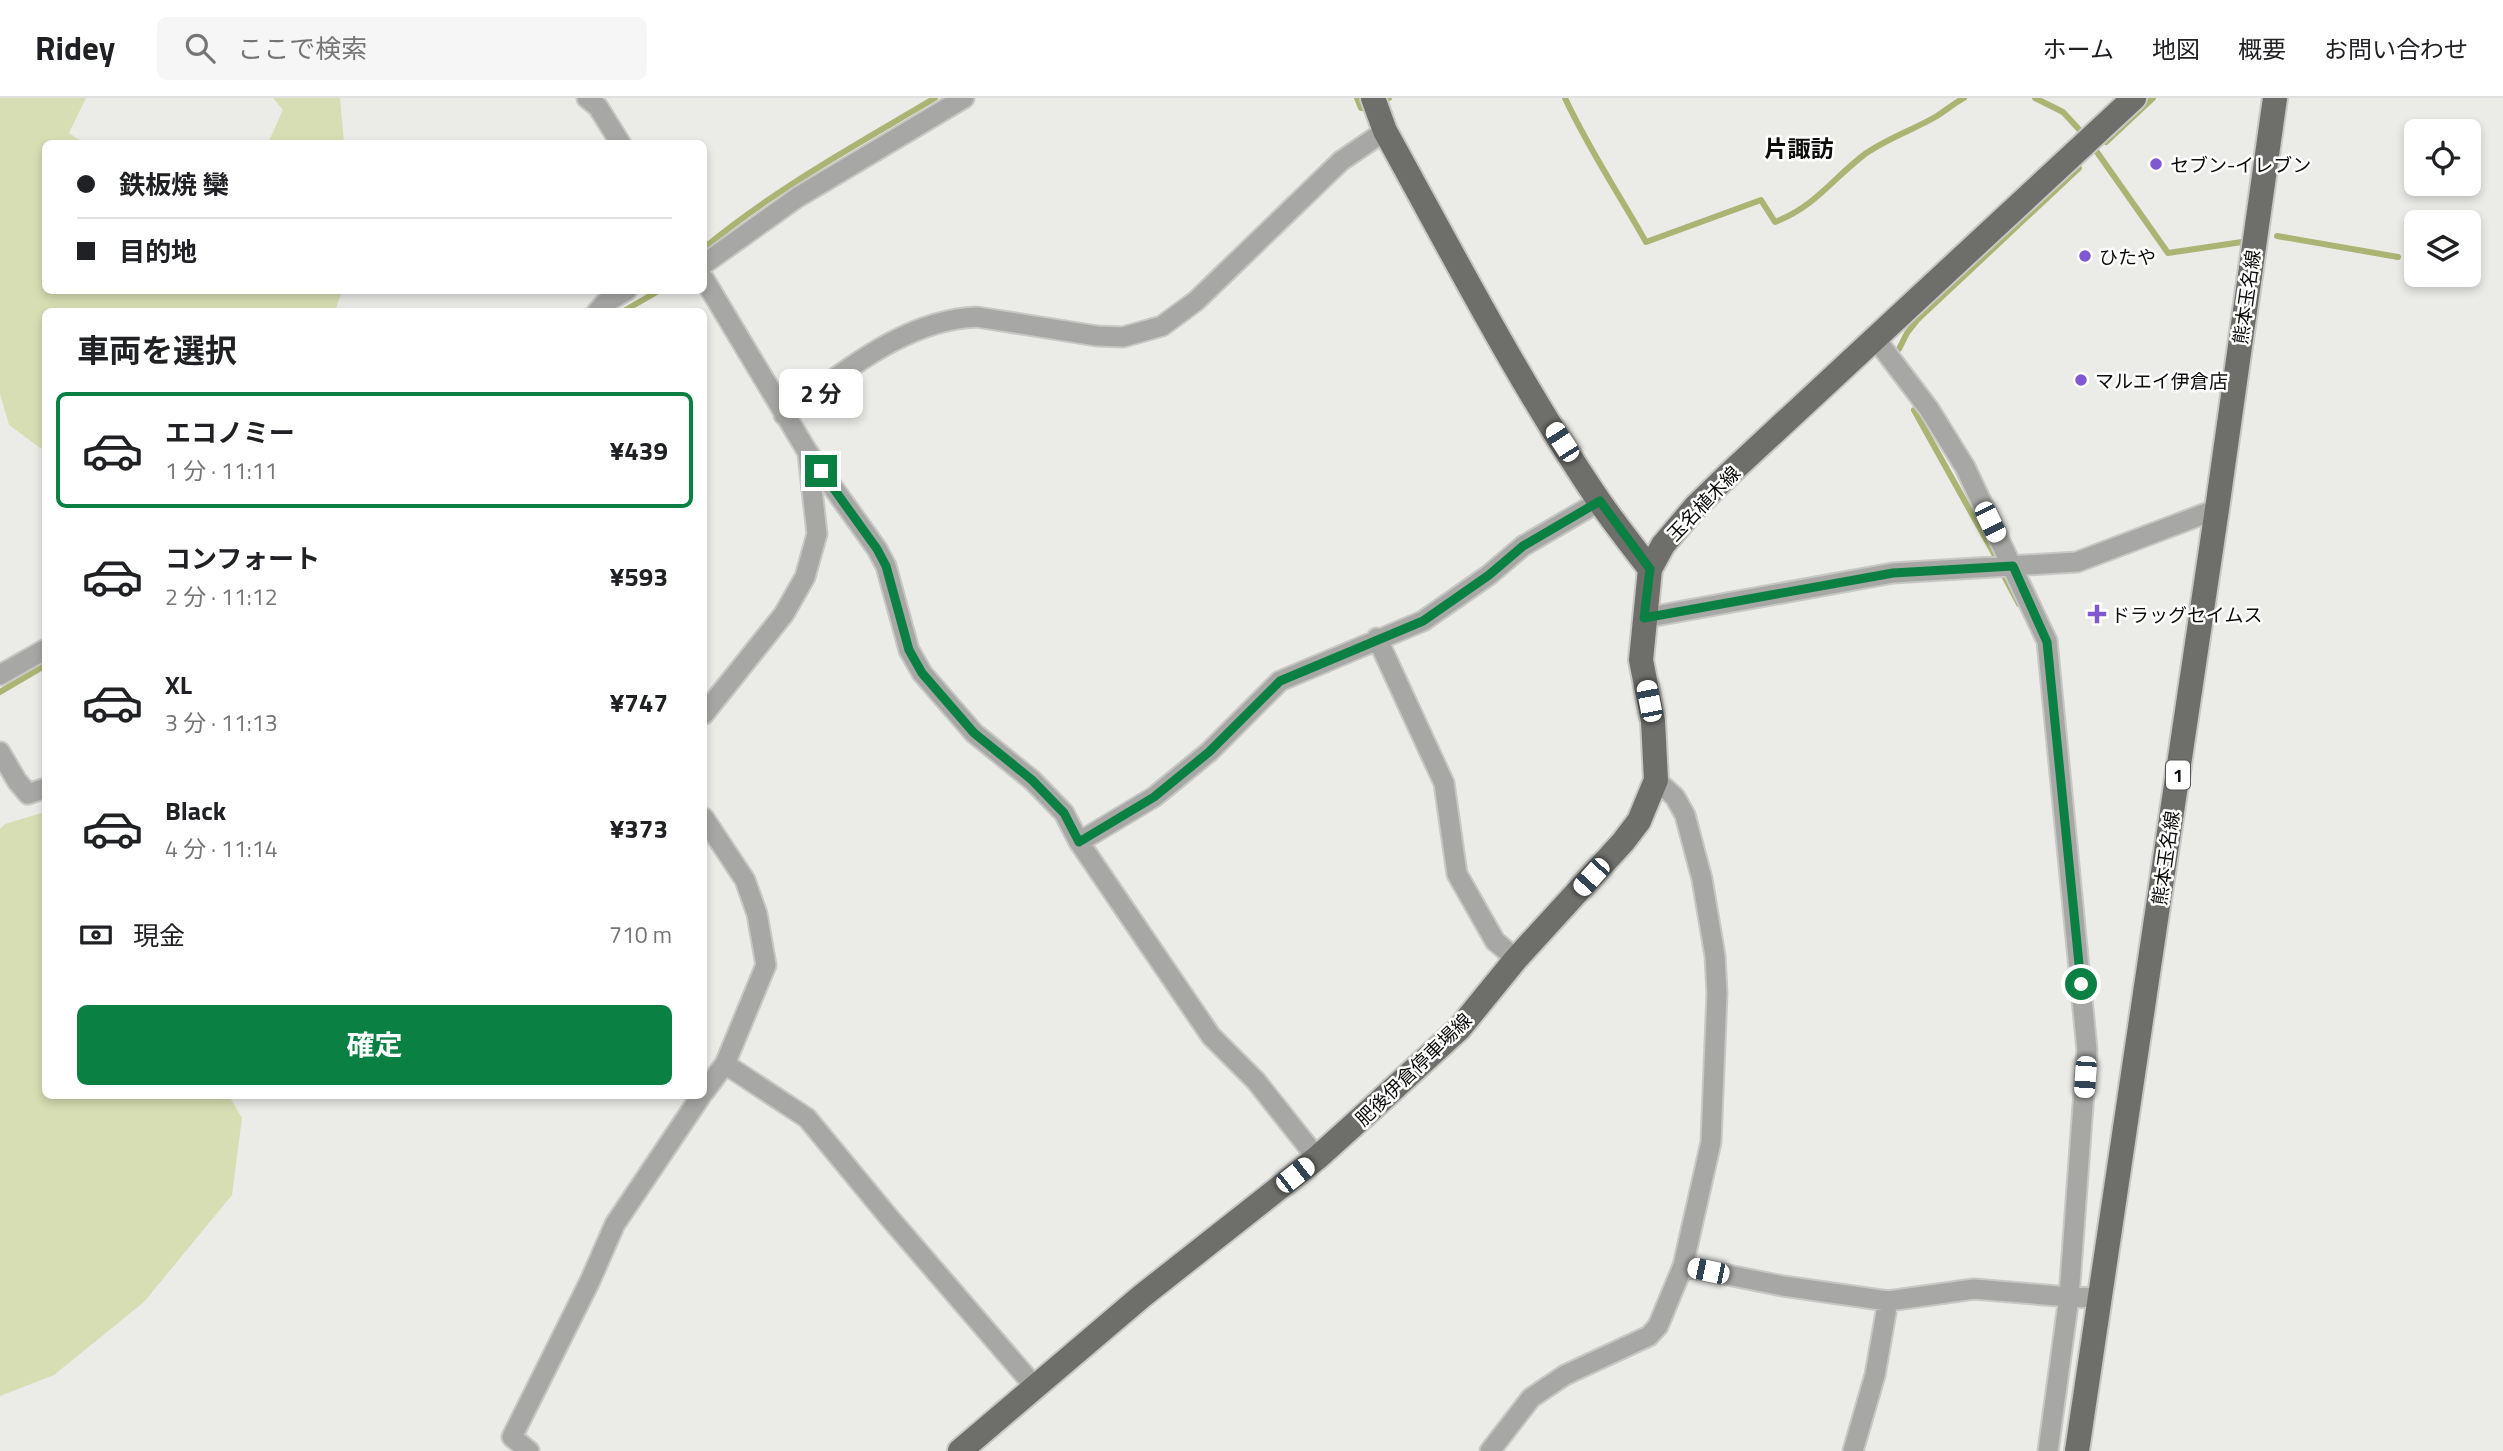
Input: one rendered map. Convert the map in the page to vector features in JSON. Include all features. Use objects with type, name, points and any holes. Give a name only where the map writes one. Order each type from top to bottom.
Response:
[{"type":"main road","points":[[1373,98],[1385,131],[1495,330],[1600,501],[1650,569]]},
{"type":"main road","name":"玉名植木線","points":[[1650,569],[1663,545],[1696,506],[2134,98]]},
{"type":"main road","name":"熊本玉名線","points":[[2077,1451],[2217,509],[2275,98]]},
{"type":"main road","name":"肥後伊倉停車場線","points":[[960,1451],[1142,1296],[1317,1157],[1459,1029],[1516,959],[1623,842],[1639,821],[1656,780],[1653,721],[1641,660],[1650,569]]},
{"type":"street","points":[[707,262],[797,198],[964,98]]},
{"type":"street","points":[[595,101],[619,140]]},
{"type":"street","points":[[784,415],[886,343],[929,325],[977,317],[1097,336],[1123,337],[1162,326],[1196,301],[1341,161],[1385,131]]},
{"type":"street","points":[[707,284],[807,451],[877,549],[886,566],[909,650],[922,673],[974,733],[1032,780],[1064,813],[1079,842],[1212,1036],[1256,1081],[1317,1157]]},
{"type":"street","points":[[601,308],[620,294]]},
{"type":"street","points":[[1875,338],[1929,409],[1958,455],[2047,642],[2087,1050],[2059,1297],[2048,1451]]},
{"type":"street","points":[[707,710],[784,614],[805,577],[817,534],[807,451]]},
{"type":"street","points":[[1079,842],[1154,797],[1209,752],[1280,681],[1377,638],[1423,621],[1489,575],[1523,546],[1600,501]]},
{"type":"street","points":[[1644,618],[1893,573],[2077,562],[2217,509]]},
{"type":"street","points":[[1377,638],[1444,783],[1457,874],[1495,941],[1516,959]]},
{"type":"street","points":[[0,675],[42,651]]},
{"type":"street","points":[[0,752],[28,794],[42,789]]},
{"type":"street","points":[[1490,1451],[1531,1398],[1565,1375],[1649,1336],[1658,1326],[1683,1266],[1711,1142],[1717,993],[1715,956],[1702,878],[1685,815],[1675,796],[1656,780]]},
{"type":"street","points":[[707,823],[745,880],[757,914],[766,964],[725,1064],[707,1087]]},
{"type":"street","points":[[725,1064],[807,1118],[1035,1387]]},
{"type":"street","points":[[529,1451],[509,1444],[590,1281],[615,1224],[699,1099]]},
{"type":"street","points":[[1683,1266],[1783,1286],[1888,1301],[1974,1289],[2059,1297],[2100,1297]]},
{"type":"street","points":[[1853,1451],[1875,1375],[1888,1301]]},
{"type":"green space","points":[[0,98],[86,98],[69,133],[80,140],[42,140],[42,294],[341,294],[336,308],[42,308],[42,448],[9,425],[0,394]]},
{"type":"green space","points":[[273,98],[340,98],[344,140],[269,140],[283,110]]},
{"type":"green space","points":[[42,813],[42,1099],[231,1099],[242,1118],[232,1195],[144,1302],[54,1375],[0,1396],[0,829],[5,824]]},
{"type":"waterway","points":[[707,246],[787,187],[935,98]]},
{"type":"waterway","points":[[1357,98],[1361,108],[1366,107]]},
{"type":"waterway","points":[[1565,98],[1646,242],[1761,200],[1775,222],[1789,216],[1813,200],[1865,154],[1937,116],[1964,98]]},
{"type":"waterway","points":[[2035,98],[2063,112],[2086,137]]},
{"type":"waterway","points":[[2106,142],[2153,98]]},
{"type":"waterway","points":[[2092,145],[2168,253],[2242,242]]},
{"type":"waterway","points":[[1899,349],[1918,319],[2079,168]]},
{"type":"waterway","points":[[2277,236],[2398,257]]},
{"type":"waterway","points":[[629,308],[653,294]]},
{"type":"waterway","points":[[1914,410],[1997,559]]},
{"type":"waterway","points":[[2002,572],[2019,604]]},
{"type":"waterway","points":[[0,692],[42,667]]},
{"type":"place","name":"セブン-イレブン","points":[[2156,164]]},
{"type":"place","name":"ひたや","points":[[2085,256]]},
{"type":"place","name":"マルエイ伊倉店","points":[[2081,380]]},
{"type":"place","name":"ドラッグセイムス","points":[[2097,614]]},
{"type":"district","name":"片諏訪","points":[[1799,148]]},
{"type":"route","points":[[821,471],[877,549],[886,566],[909,650],[922,673],[974,733],[1032,780],[1064,813],[1079,842],[1154,797],[1209,752],[1280,681],[1377,638],[1423,621],[1489,575],[1523,546],[1600,501],[1650,569],[1644,618],[1893,573],[2013,566],[2047,642],[2081,984]]}]
